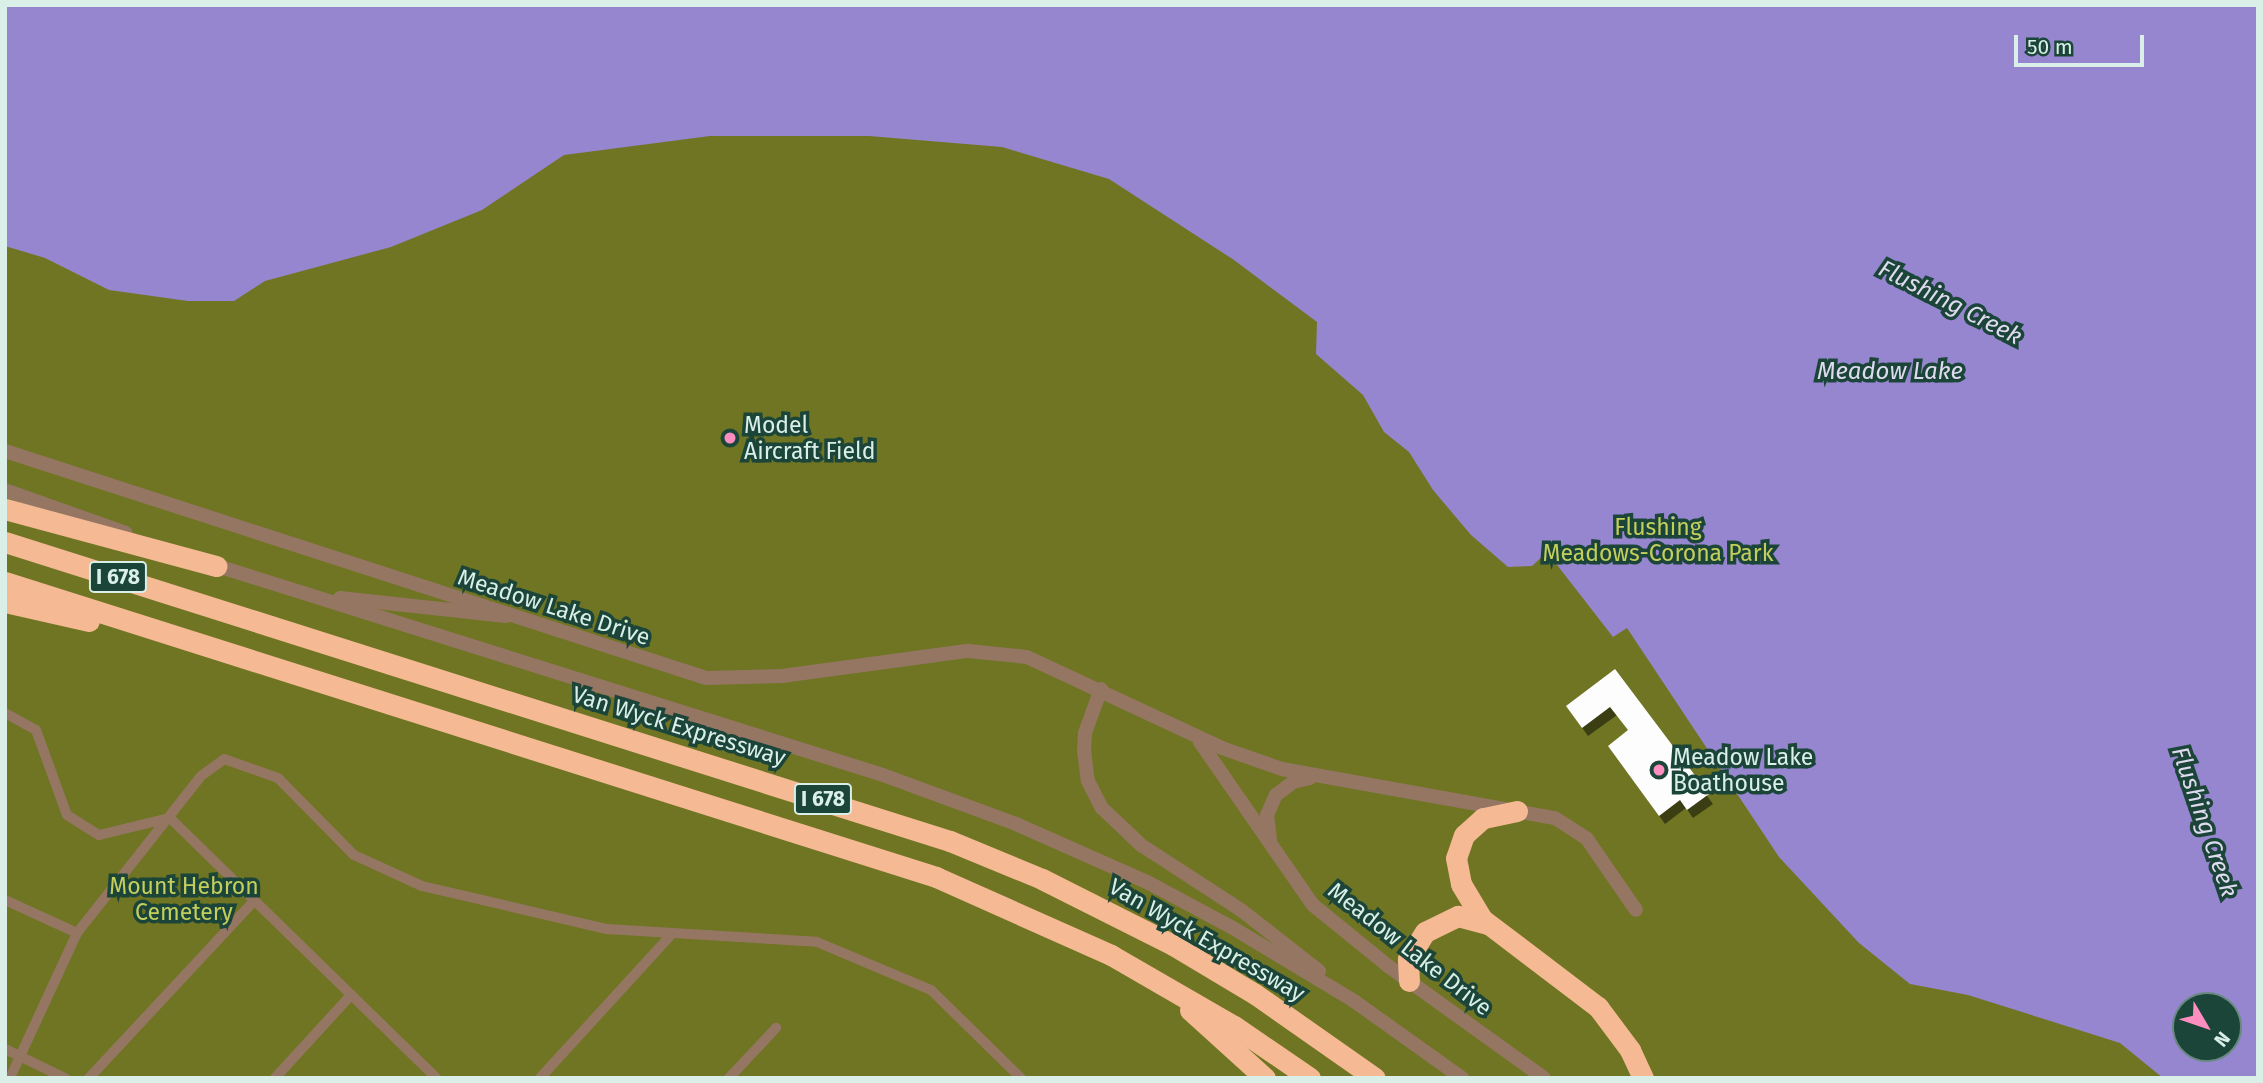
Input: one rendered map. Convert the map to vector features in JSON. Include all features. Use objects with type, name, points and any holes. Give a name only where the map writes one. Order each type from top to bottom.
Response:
[{"type":"highway","points":[[5,509],[216,566]]},
{"type":"highway","name":"Van Wyck Expressway","points":[[5,542],[950,841],[1042,879],[1173,945],[1255,994],[1375,1078]]},
{"type":"highway","name":"I 678","points":[[5,582],[893,862],[1026,914],[1154,979],[1310,1078]]},
{"type":"highway","points":[[5,603],[219,649]]},
{"type":"highway","points":[[1517,811],[1495,814],[1472,825],[1456,858],[1461,884],[1474,909],[1492,927],[1572,985],[1611,1021],[1643,1078]]},
{"type":"highway","points":[[1409,981],[1412,948],[1433,926],[1458,916],[1492,927]]},
{"type":"highway","points":[[1154,979],[1265,1078]]},
{"type":"street","name":"Meadow Lake Drive","points":[[5,451],[506,616],[719,680],[988,650],[1046,663],[1195,736],[1261,762],[1321,779]]},
{"type":"street","points":[[5,490],[216,566],[883,775],[1006,820],[1191,904],[1354,1001]]},
{"type":"street","points":[[294,590],[506,616]]},
{"type":"street","points":[[1101,689],[1084,733],[1084,758],[1094,795],[1112,821],[1272,932],[1354,1001],[1462,1078]]},
{"type":"street","name":"Meadow Lake Drive","points":[[1195,736],[1216,759],[1313,905],[1409,981],[1544,1078]]},
{"type":"street","points":[[1273,847],[1267,815],[1276,795],[1293,782],[1321,779],[1517,811],[1555,818],[1580,832],[1636,909]]},
{"type":"lane","points":[[5,713],[36,730],[67,815],[99,835],[170,818]]},
{"type":"lane","points":[[10,1078],[77,933],[201,776],[224,758],[278,778],[354,855],[422,886],[607,929],[672,934],[756,935],[817,942],[932,990],[1021,1078]]},
{"type":"lane","points":[[170,818],[436,1078]]},
{"type":"lane","points":[[5,900],[77,933]]},
{"type":"lane","points":[[89,1078],[255,900]]},
{"type":"lane","points":[[540,1078],[672,934]]},
{"type":"lane","points":[[275,1078],[351,995]]},
{"type":"lane","points":[[729,1078],[776,1028]]},
{"type":"lane","points":[[5,1049],[65,1078]]},
{"type":"green space","name":"Flushing Meadows-Corona Park","points":[[5,5],[2258,5],[2258,1078],[5,1078]]},
{"type":"water","name":"Meadow Lake","points":[[5,5],[2258,5],[2258,1078],[2163,1078],[2120,1043],[1968,995],[1910,984],[1859,943],[1779,857],[1627,628],[1613,637],[1547,552],[1532,566],[1508,567],[1471,535],[1433,490],[1409,452],[1384,432],[1363,395],[1316,354],[1317,322],[1234,260],[1109,179],[1002,147],[869,136],[710,136],[564,155],[482,210],[391,247],[265,281],[234,301],[188,301],[109,290],[45,258],[5,246]]},
{"type":"building","name":"Meadow Lake Boathouse","points":[[1615,669],[1709,794],[1687,810],[1680,800],[1659,816],[1608,746],[1628,730],[1610,707],[1582,728],[1566,706]]},
{"type":"place","name":"Model Aircraft Field","points":[[730,438]]},
{"type":"place","name":"Meadow Lake Boathouse","points":[[1659,770]]},
{"type":"water label","name":"Flushing Creek","points":[[1950,303]]},
{"type":"water label","name":"Flushing Creek","points":[[2204,822]]},
{"type":"park label","name":"Mount Hebron Cemetery","points":[[184,899]]}]
